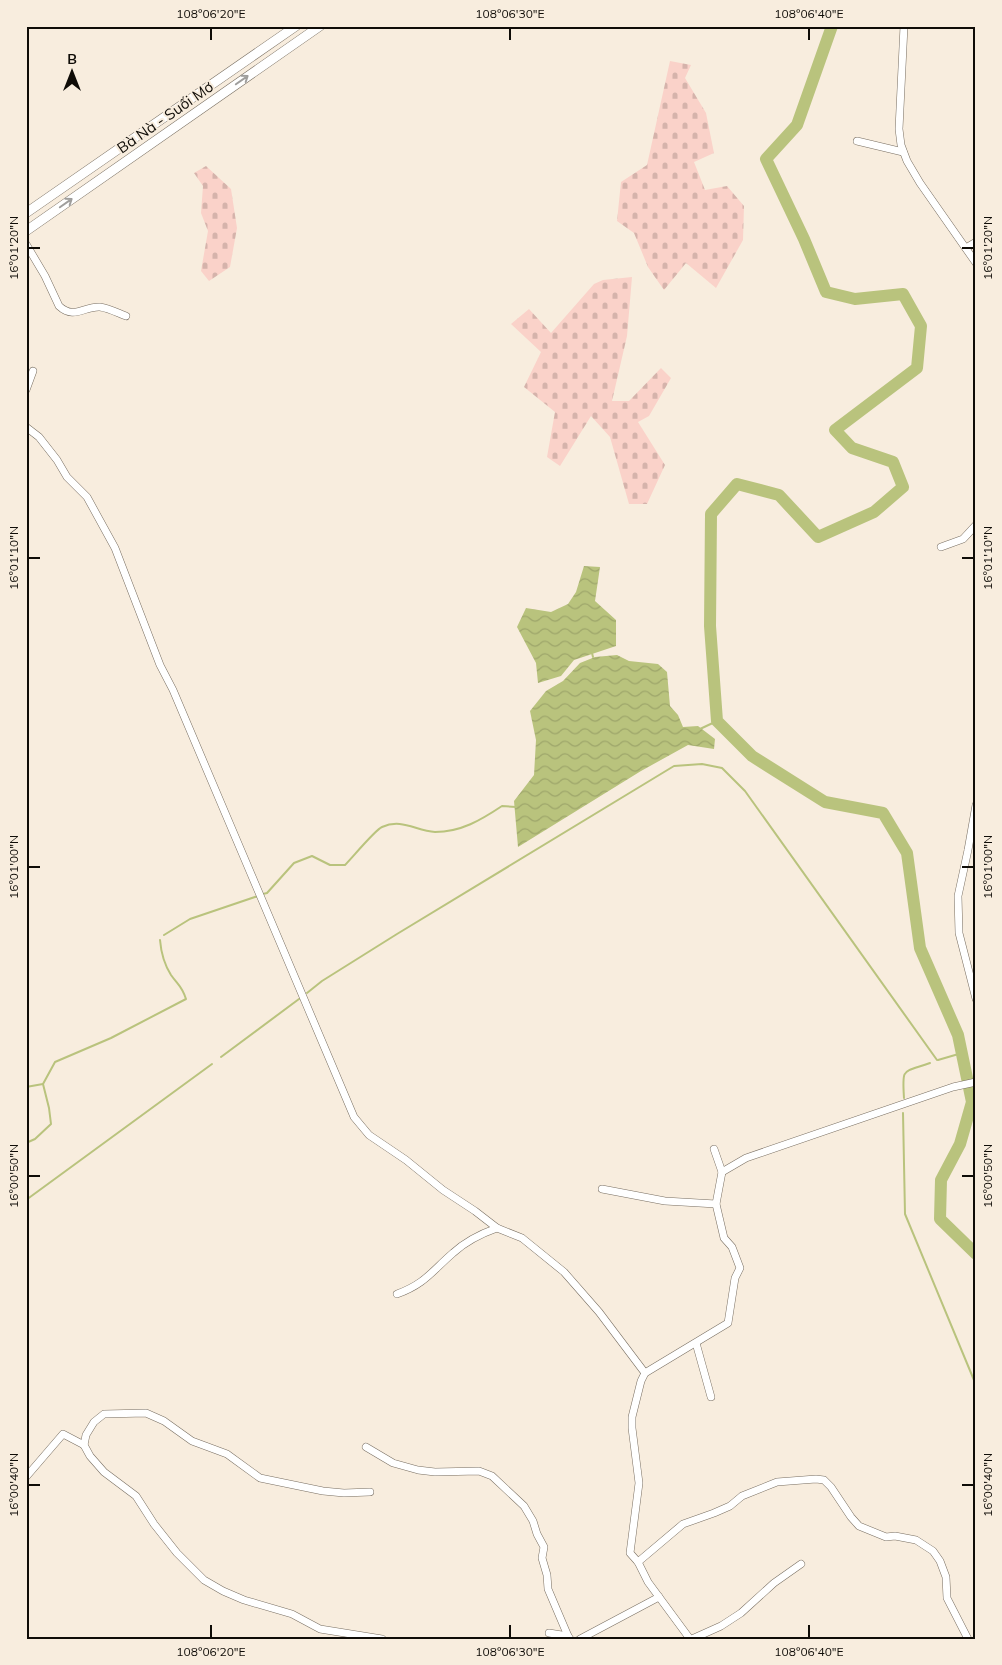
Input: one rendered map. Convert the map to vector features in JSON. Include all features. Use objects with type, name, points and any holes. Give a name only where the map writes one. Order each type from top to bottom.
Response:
[{"type":"main road","name":"Bà Nà - Suối Mơ","points":[[26,213],[296,26]]},
{"type":"main road","name":"Bà Nà - Suối Mơ","points":[[26,231],[320,26]]},
{"type":"main road","points":[[272,43],[279,54]]},
{"type":"street","points":[[904,26],[899,129],[903,152],[920,183],[976,263]]},
{"type":"street","points":[[857,141],[903,152]]},
{"type":"street","points":[[966,248],[976,242]]},
{"type":"street","points":[[26,244],[45,276],[59,306],[63,310],[72,313],[103,307],[126,316]]},
{"type":"street","points":[[26,390],[33,370]]},
{"type":"street","points":[[26,427],[39,437],[57,460],[67,477],[87,497],[115,548],[160,665],[173,690],[354,1117],[369,1135],[406,1160],[443,1190],[475,1211],[496,1228],[522,1238],[564,1272],[599,1312],[645,1373]]},
{"type":"street","points":[[941,547],[963,539],[976,525]]},
{"type":"street","points":[[976,804],[958,896],[960,933],[976,999]]},
{"type":"street","points":[[722,1172],[746,1158],[954,1087],[976,1082]]},
{"type":"street","points":[[714,1149],[722,1172],[716,1204],[724,1238],[732,1247],[740,1268],[735,1278],[728,1322],[645,1373],[638,1388],[632,1422],[639,1483],[630,1553],[638,1562],[648,1582],[691,1639],[721,1626],[741,1613],[774,1583],[801,1564]]},
{"type":"street","points":[[602,1189],[665,1201],[716,1204]]},
{"type":"street","points":[[397,1294],[410,1290],[422,1282],[470,1240],[496,1228]]},
{"type":"street","points":[[696,1343],[711,1397]]},
{"type":"street","points":[[84,1445],[86,1435],[94,1422],[104,1414],[146,1413],[164,1421],[192,1442],[227,1454],[260,1478],[323,1490],[370,1492]]},
{"type":"street","points":[[26,1477],[63,1434],[84,1445],[90,1456],[104,1472],[136,1496],[154,1524],[177,1553],[204,1580],[244,1600],[292,1614],[320,1629],[382,1639]]},
{"type":"street","points":[[366,1447],[393,1463],[418,1470],[435,1472],[479,1471],[492,1476],[524,1506],[534,1521],[537,1534],[544,1546],[542,1558],[548,1575],[548,1588],[569,1638]]},
{"type":"street","points":[[638,1562],[683,1524],[730,1506],[742,1496],[777,1482],[824,1480],[859,1526],[886,1537],[896,1536],[916,1540],[933,1551],[940,1560],[946,1578],[947,1598],[968,1639]]},
{"type":"street","points":[[580,1639],[659,1597]]},
{"type":"street","points":[[549,1633],[569,1638]]},
{"type":"green space","points":[[670,61],[691,65],[685,78],[706,113],[714,153],[694,162],[705,190],[727,186],[744,206],[743,240],[716,288],[686,263],[664,290],[648,267],[634,233],[617,221],[621,182],[647,165]]},
{"type":"green space","points":[[206,166],[231,189],[237,228],[230,267],[209,281],[201,271],[208,231],[201,213],[203,186],[194,173]]},
{"type":"green space","points":[[632,277],[627,336],[612,401],[629,401],[661,368],[671,378],[649,416],[638,422],[665,465],[647,504],[629,504],[610,437],[591,416],[560,466],[547,457],[555,412],[524,387],[541,352],[511,324],[529,309],[551,333],[594,284],[603,280]]},
{"type":"water","points":[[584,566],[600,567],[595,601],[616,620],[616,646],[574,660],[561,676],[538,683],[536,663],[517,627],[526,608],[551,612],[568,604],[576,592]]},
{"type":"water","points":[[617,655],[629,661],[658,664],[667,672],[670,706],[678,715],[683,727],[698,726],[715,739],[714,749],[688,745],[641,771],[518,847],[514,801],[534,775],[536,740],[530,711],[546,691],[563,681],[580,663],[595,657]]},
{"type":"waterway","points":[[832,26],[797,125],[766,159],[804,239],[826,292],[855,299],[903,294],[921,326],[917,368],[835,430],[852,448],[893,462],[903,487],[874,512],[818,537],[779,495],[737,484],[711,514],[710,626],[717,721],[752,756],[825,802],[883,813],[907,853],[920,948],[958,1035],[972,1102],[960,1144],[941,1180],[940,1219],[976,1254]]},
{"type":"waterway","points":[[592,653],[593,657]]},
{"type":"waterway","points":[[700,729],[717,721]]},
{"type":"waterway","points":[[307,993],[322,981],[397,934],[674,766],[702,764],[722,768],[745,791],[937,1060]]},
{"type":"waterway","points":[[263,894],[267,893],[294,863],[312,856],[330,865],[345,865],[369,838],[382,827],[403,824],[435,832],[453,830],[470,824],[502,806],[516,807]]},
{"type":"waterway","points":[[164,935],[190,919],[258,896]]},
{"type":"waterway","points":[[26,1143],[35,1139],[51,1124],[43,1084],[55,1062],[111,1038],[186,999],[181,988],[166,967],[160,940]]},
{"type":"waterway","points":[[221,1057],[299,999]]},
{"type":"waterway","points":[[938,1060],[962,1053]]},
{"type":"waterway","points":[[904,1098],[903,1081],[906,1073],[909,1070],[930,1063]]},
{"type":"waterway","points":[[26,1200],[212,1064]]},
{"type":"waterway","points":[[26,1087],[43,1084]]},
{"type":"waterway","points":[[903,1113],[905,1214],[976,1385]]}]
